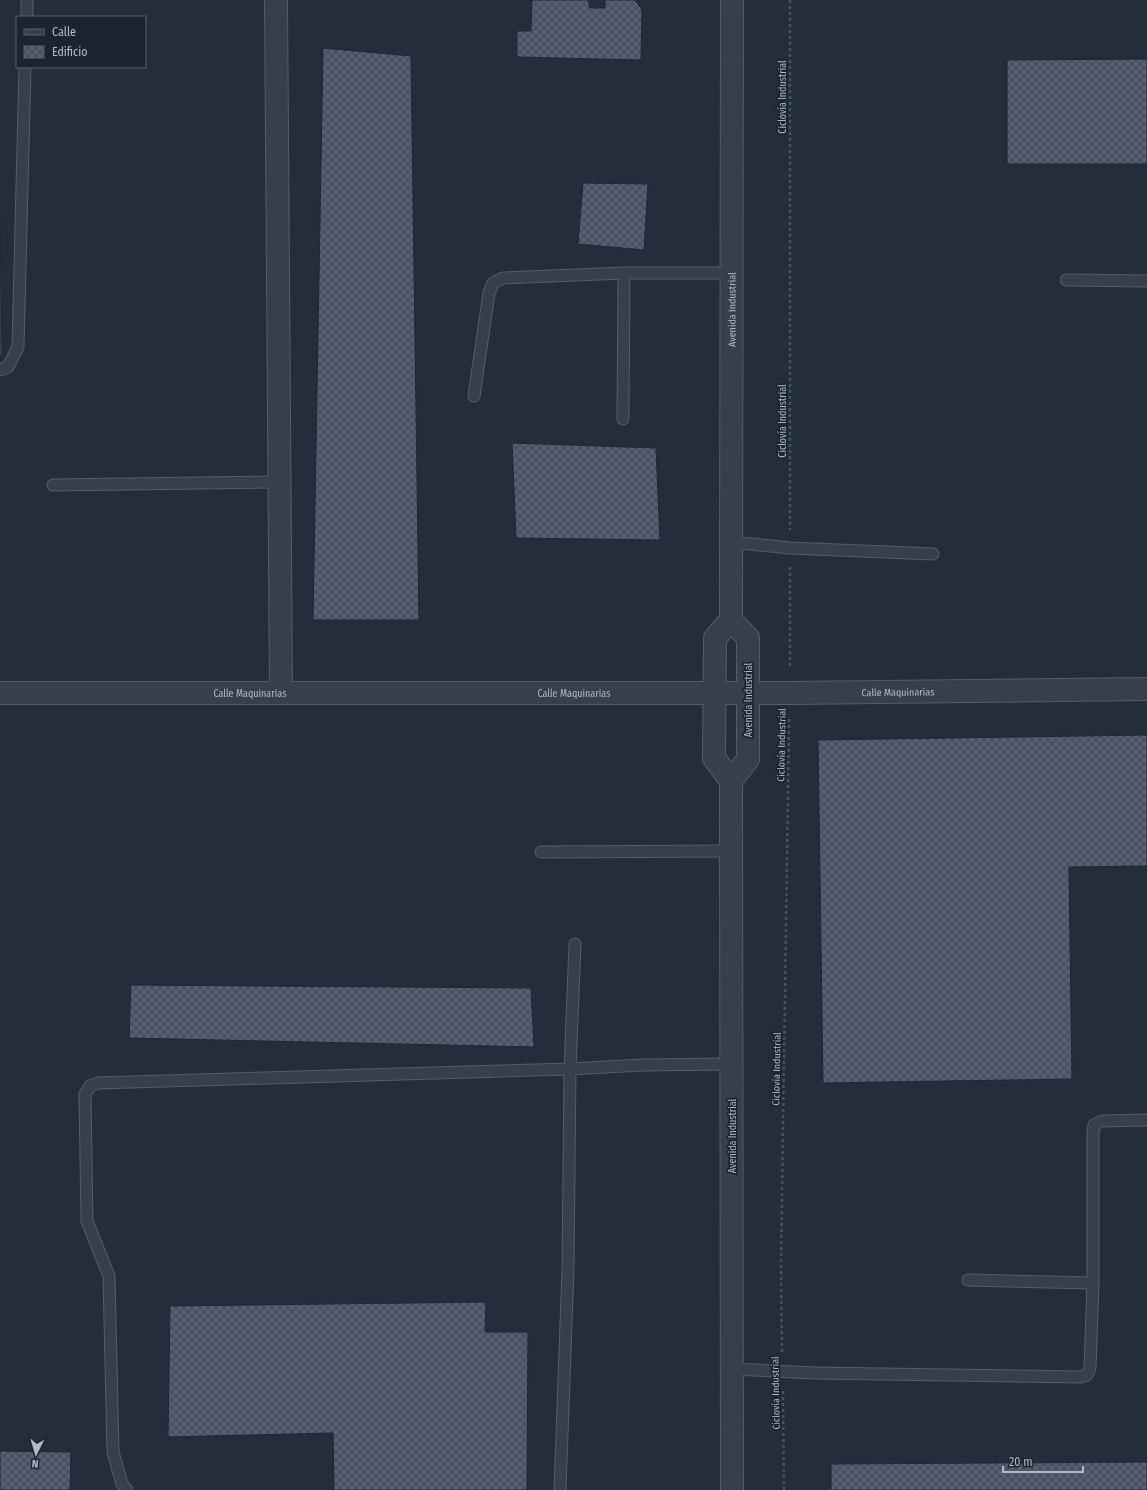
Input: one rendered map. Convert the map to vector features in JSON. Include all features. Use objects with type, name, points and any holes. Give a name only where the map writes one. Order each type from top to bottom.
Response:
[{"type":"street","points":[[276,0],[281,693]]},
{"type":"street","name":"Avenida Industrial","points":[[732,0],[731,620],[748,638],[748,758],[731,781],[732,1490]]},
{"type":"street","points":[[731,620],[715,638],[714,693],[714,758],[731,781]]},
{"type":"street","name":"Calle Maquinarias","points":[[0,692],[714,693],[1147,689]]},
{"type":"lane","points":[[27,0],[27,16]]},
{"type":"lane","points":[[0,370],[8,367],[18,347],[25,68]]},
{"type":"lane","points":[[623,419],[624,273]]},
{"type":"lane","points":[[474,396],[489,293],[493,283],[503,278],[624,273],[732,273]]},
{"type":"lane","points":[[1066,280],[1147,281]]},
{"type":"lane","points":[[53,485],[280,482]]},
{"type":"lane","points":[[731,542],[790,548],[933,554]]},
{"type":"lane","points":[[541,852],[731,851]]},
{"type":"lane","points":[[560,1490],[568,1269],[570,1069],[575,944]]},
{"type":"lane","points":[[127,1490],[122,1484],[113,1452],[109,1276],[86,1221],[85,1094],[90,1086],[98,1083],[570,1069],[642,1065],[731,1064]]},
{"type":"lane","points":[[732,1369],[1080,1377],[1087,1375],[1090,1368],[1093,1284],[1094,1125],[1102,1121],[1147,1120]]},
{"type":"lane","points":[[968,1280],[1093,1284]]},
{"type":"path","name":"Ciclovía Industrial","points":[[784,1490],[781,1266],[790,692],[790,0]]},
{"type":"building","points":[[532,0],[588,0],[590,8],[605,8],[605,0],[635,0],[642,10],[641,60],[517,57],[517,31],[531,31]]},
{"type":"building","points":[[323,48],[411,56],[419,620],[313,620]]},
{"type":"building","points":[[1147,59],[1147,164],[1007,164],[1007,60]]},
{"type":"building","points":[[583,183],[648,184],[644,250],[578,244]]},
{"type":"building","points":[[0,210],[2,356],[0,356]]},
{"type":"building","points":[[512,443],[656,448],[660,540],[516,538]]},
{"type":"building","points":[[1147,735],[1147,866],[1069,867],[1072,1079],[823,1083],[818,740]]},
{"type":"building","points":[[131,985],[531,988],[534,1047],[129,1038]]},
{"type":"building","points":[[486,1302],[485,1332],[528,1332],[527,1490],[334,1490],[333,1433],[168,1437],[170,1306]]},
{"type":"building","points":[[0,1451],[71,1452],[70,1490],[0,1490]]},
{"type":"building","points":[[1147,1462],[1147,1490],[831,1490],[831,1464]]}]
